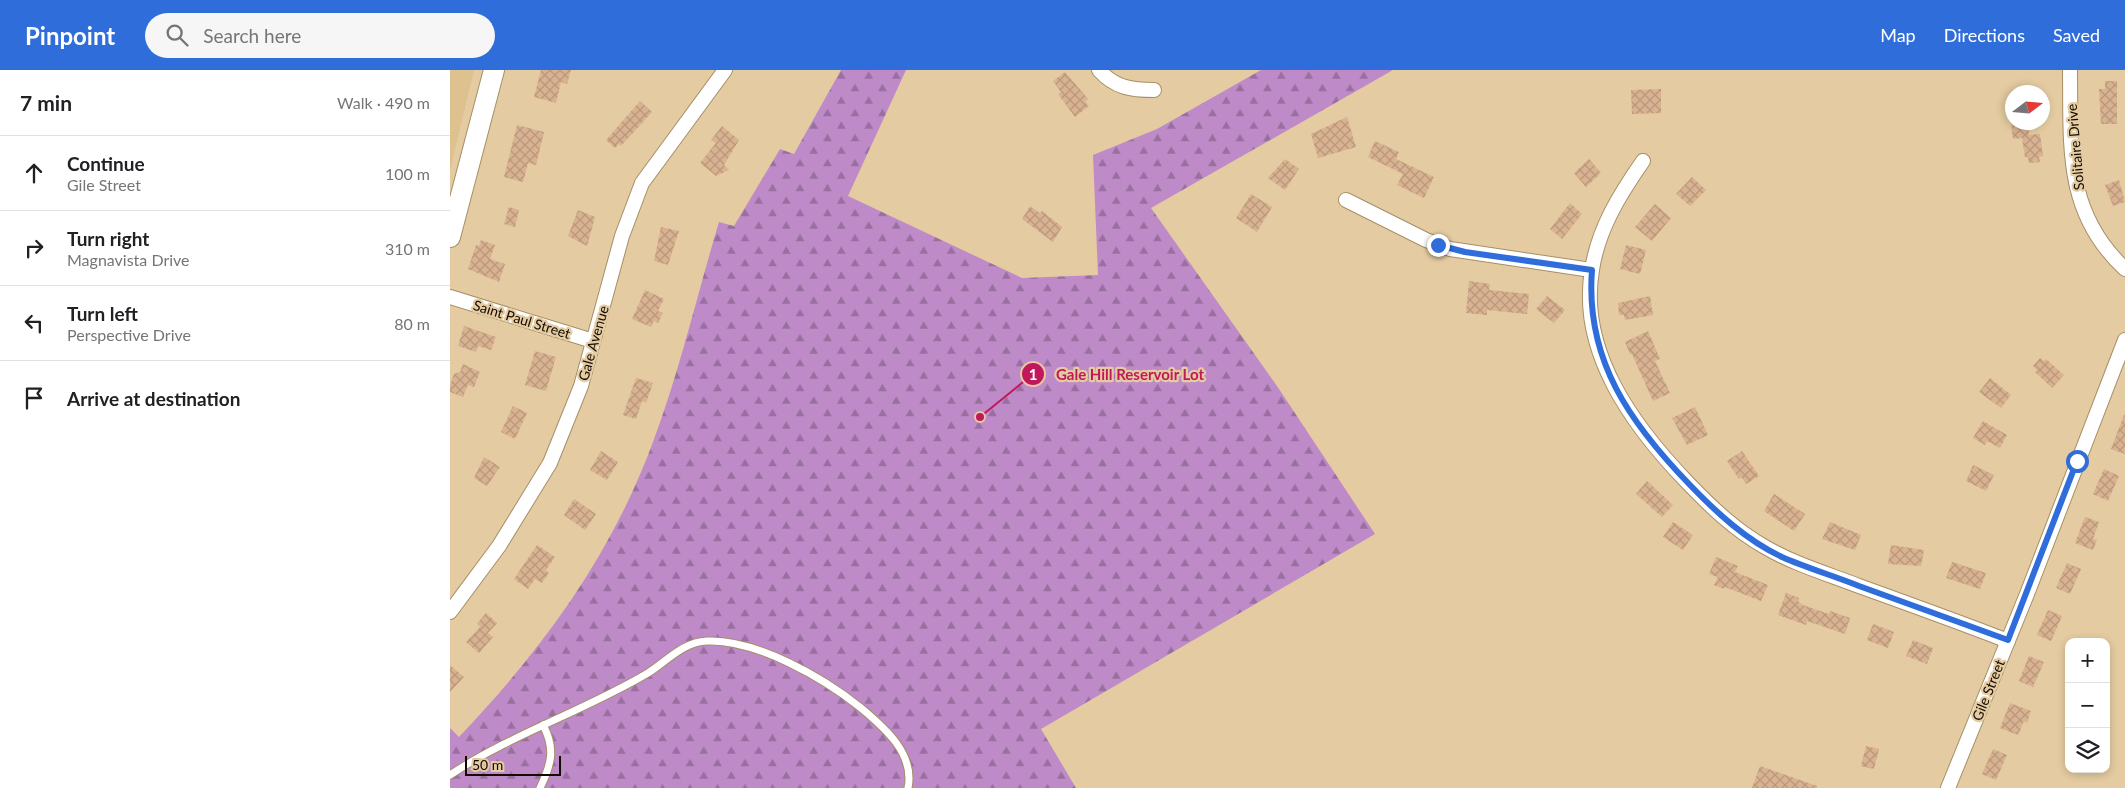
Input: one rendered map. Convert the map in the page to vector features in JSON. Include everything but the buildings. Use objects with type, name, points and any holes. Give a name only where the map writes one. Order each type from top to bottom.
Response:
[{"type":"main road","points":[[450,236],[458,192],[494,70]]},
{"type":"street","name":"Gale Avenue","points":[[450,612],[499,546],[550,463],[580,386],[622,236],[642,184],[725,70]]},
{"type":"street","points":[[1099,70],[1111,82],[1121,87],[1154,90]]},
{"type":"street","name":"Solitaire Drive","points":[[2070,70],[2070,119],[2076,187],[2082,208],[2098,239],[2125,269]]},
{"type":"street","points":[[1642,161],[1604,227],[1592,270],[1590,294],[1592,319],[1601,354],[1619,395],[1654,446],[1731,524],[1782,556],[2008,640]]},
{"type":"street","points":[[1346,200],[1426,240],[1450,249],[1592,270]]},
{"type":"street","name":"Saint Paul Street","points":[[450,297],[593,341]]},
{"type":"street","name":"Gile Street","points":[[1948,788],[2125,340]]},
{"type":"lane","points":[[450,776],[510,741],[621,688],[689,645],[707,641],[733,642],[801,669],[824,682],[864,710],[905,755],[910,774],[908,788]]},
{"type":"lane","points":[[540,788],[552,754],[551,739],[543,725]]},
{"type":"shaded area","points":[[450,70],[474,70],[450,170]]},
{"type":"green space","points":[[841,70],[906,70],[848,196],[1022,278],[1098,275],[1093,155],[1157,129],[1261,70],[1393,70],[1151,208],[1279,389],[1375,534],[1041,729],[1076,788],[450,788],[450,728],[459,737],[518,670],[571,600],[617,524],[636,484],[663,415],[719,222],[734,226],[780,149],[794,154]]},
{"type":"place","name":"Gale Hill Reservoir Lot","points":[[980,417]]},
{"type":"route","points":[[1438,245],[1465,252],[1592,270],[1590,294],[1596,338],[1608,372],[1619,395],[1641,430],[1654,446],[1714,509],[1746,536],[1782,556],[2008,640],[2077,461]]}]
